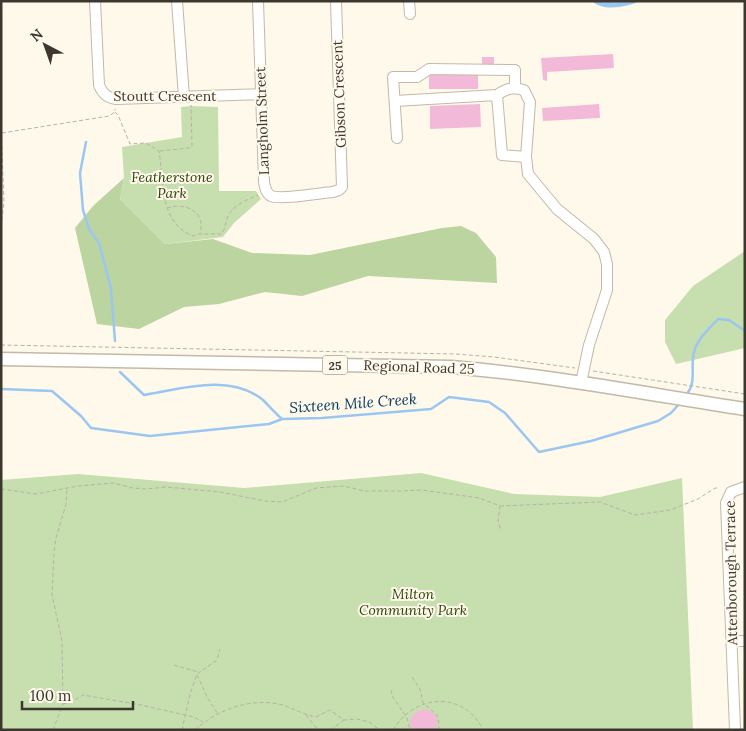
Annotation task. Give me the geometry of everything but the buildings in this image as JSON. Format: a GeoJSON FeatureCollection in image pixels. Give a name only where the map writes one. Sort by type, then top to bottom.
{"type":"FeatureCollection","features":[{"type":"Feature","properties":{"kind":"main road","name":"Regional Road 25"},"geometry":{"type":"LineString","coordinates":[[1,359],[451,367],[490,370],[745,409]]}},
{"type":"Feature","properties":{"kind":"street","name":"Stoutt Crescent"},"geometry":{"type":"LineString","coordinates":[[95,1],[98,85],[104,94],[116,99],[188,101],[262,94]]}},
{"type":"Feature","properties":{"kind":"street"},"geometry":{"type":"LineString","coordinates":[[177,1],[188,101]]}},
{"type":"Feature","properties":{"kind":"street","name":"Langholm Street"},"geometry":{"type":"LineString","coordinates":[[258,1],[264,182],[266,192],[274,197],[280,197],[333,192],[342,187]]}},
{"type":"Feature","properties":{"kind":"street","name":"Gibson Crescent"},"geometry":{"type":"LineString","coordinates":[[336,1],[342,187]]}},
{"type":"Feature","properties":{"kind":"street"},"geometry":{"type":"LineString","coordinates":[[409,1],[410,14]]}},
{"type":"Feature","properties":{"kind":"street"},"geometry":{"type":"LineString","coordinates":[[397,138],[393,77],[417,77],[429,69],[515,70],[515,87]]}},
{"type":"Feature","properties":{"kind":"street"},"geometry":{"type":"LineString","coordinates":[[395,101],[497,95],[505,89],[515,87],[524,90],[530,102],[526,157],[528,174],[557,209],[594,239],[604,252],[607,264],[607,290],[589,345],[581,383]]}},
{"type":"Feature","properties":{"kind":"street"},"geometry":{"type":"LineString","coordinates":[[497,95],[502,154],[526,157]]}},
{"type":"Feature","properties":{"kind":"street","name":"Attenborough Terrace"},"geometry":{"type":"LineString","coordinates":[[735,730],[740,714],[732,642],[726,503],[730,492],[745,487]]}},
{"type":"Feature","properties":{"kind":"street"},"geometry":{"type":"LineString","coordinates":[[732,642],[745,641]]}},
{"type":"Feature","properties":{"kind":"path"},"geometry":{"type":"LineString","coordinates":[[116,99],[115,112],[130,144],[146,142],[159,151],[189,148],[192,146],[188,101]]}},
{"type":"Feature","properties":{"kind":"path"},"geometry":{"type":"LineString","coordinates":[[2,133],[109,116],[115,112]]}},
{"type":"Feature","properties":{"kind":"path"},"geometry":{"type":"LineString","coordinates":[[1,126],[4,202],[1,227]]}},
{"type":"Feature","properties":{"kind":"path"},"geometry":{"type":"LineString","coordinates":[[159,151],[166,208],[170,217],[186,234],[193,236],[223,232],[228,216],[233,209],[258,195]]}},
{"type":"Feature","properties":{"kind":"path"},"geometry":{"type":"LineString","coordinates":[[166,208],[181,205],[189,207],[200,220],[199,234]]}},
{"type":"Feature","properties":{"kind":"path"},"geometry":{"type":"LineString","coordinates":[[664,381],[745,394]]}},
{"type":"Feature","properties":{"kind":"path"},"geometry":{"type":"LineString","coordinates":[[1,489],[36,494],[67,487],[113,483],[133,488],[166,487],[220,492],[265,501],[282,502],[316,488],[344,486],[364,491],[422,490],[479,498],[500,506],[600,502],[635,515],[670,510],[698,499],[714,488],[718,488]]}},
{"type":"Feature","properties":{"kind":"path"},"geometry":{"type":"LineString","coordinates":[[53,730],[63,704],[62,641],[52,595],[54,552],[66,504],[67,487]]}},
{"type":"Feature","properties":{"kind":"path"},"geometry":{"type":"LineString","coordinates":[[500,506],[498,520],[501,531]]}},
{"type":"Feature","properties":{"kind":"path"},"geometry":{"type":"LineString","coordinates":[[182,730],[184,715],[198,673],[216,660],[220,649]]}},
{"type":"Feature","properties":{"kind":"path"},"geometry":{"type":"LineString","coordinates":[[174,665],[198,673]]}},
{"type":"Feature","properties":{"kind":"path"},"geometry":{"type":"LineString","coordinates":[[198,673],[207,697],[218,714]]}},
{"type":"Feature","properties":{"kind":"path"},"geometry":{"type":"LineString","coordinates":[[412,677],[420,689],[423,703],[437,715],[440,724],[439,730]]}},
{"type":"Feature","properties":{"kind":"path"},"geometry":{"type":"LineString","coordinates":[[392,690],[391,694],[405,714],[410,730]]}},
{"type":"Feature","properties":{"kind":"path"},"geometry":{"type":"LineString","coordinates":[[63,704],[83,695],[184,715],[204,722]]}},
{"type":"Feature","properties":{"kind":"path"},"geometry":{"type":"LineString","coordinates":[[390,730],[394,729],[405,714],[423,703],[444,702],[463,707],[474,716],[484,730]]}},
{"type":"Feature","properties":{"kind":"path"},"geometry":{"type":"LineString","coordinates":[[195,730],[224,710],[241,705],[263,703],[282,705],[316,717],[330,710],[344,720]]}},
{"type":"Feature","properties":{"kind":"path"},"geometry":{"type":"LineString","coordinates":[[305,714],[318,730]]}},
{"type":"Feature","properties":{"kind":"path"},"geometry":{"type":"LineString","coordinates":[[331,730],[344,720],[357,719],[369,722],[380,730]]}},
{"type":"Feature","properties":{"kind":"path"},"geometry":{"type":"LineString","coordinates":[[479,730],[482,727]]}},
{"type":"Feature","properties":{"kind":"green space","name":"Featherstone Park"},"geometry":{"type":"Polygon","coordinates":[[[181,107],[218,107],[219,191],[256,191],[261,199],[234,223],[223,237],[165,244],[120,199],[124,178],[122,147],[182,137],[181,107]]]}},
{"type":"Feature","properties":{"kind":"green space"},"geometry":{"type":"Polygon","coordinates":[[[124,178],[120,199],[165,244],[213,239],[252,253],[310,255],[442,228],[461,226],[476,233],[496,257],[497,283],[368,276],[302,296],[265,292],[219,304],[184,307],[139,329],[97,324],[75,228],[93,206],[124,178]]]}},
{"type":"Feature","properties":{"kind":"green space"},"geometry":{"type":"Polygon","coordinates":[[[745,251],[745,348],[676,364],[665,342],[665,320],[693,286],[745,251]]]}},
{"type":"Feature","properties":{"kind":"green space","name":"Milton Community Park"},"geometry":{"type":"Polygon","coordinates":[[[421,473],[514,494],[600,497],[682,478],[693,730],[1,730],[1,480],[78,474],[244,488],[421,473]]]}},
{"type":"Feature","properties":{"kind":"water"},"geometry":{"type":"Polygon","coordinates":[[[592,1],[640,1],[622,7],[609,7],[592,1]]]}},
{"type":"Feature","properties":{"kind":"waterway"},"geometry":{"type":"LineString","coordinates":[[86,142],[80,173],[83,210],[89,229],[99,243],[111,289],[115,341]]}},
{"type":"Feature","properties":{"kind":"waterway","name":"Sixteen Mile Creek"},"geometry":{"type":"LineString","coordinates":[[687,394],[693,379],[694,352],[707,330],[718,319],[729,320],[745,331]]}},
{"type":"Feature","properties":{"kind":"waterway"},"geometry":{"type":"LineString","coordinates":[[120,372],[144,395],[205,385],[236,387],[250,392],[263,400],[282,419]]}},
{"type":"Feature","properties":{"kind":"waterway","name":"Sixteen Mile Creek"},"geometry":{"type":"LineString","coordinates":[[1,389],[52,391],[81,416],[91,428],[150,436],[269,424],[282,419],[322,418],[431,409],[449,397],[489,402],[505,413],[539,452],[591,441],[658,421],[671,413],[680,403]]}}]}
